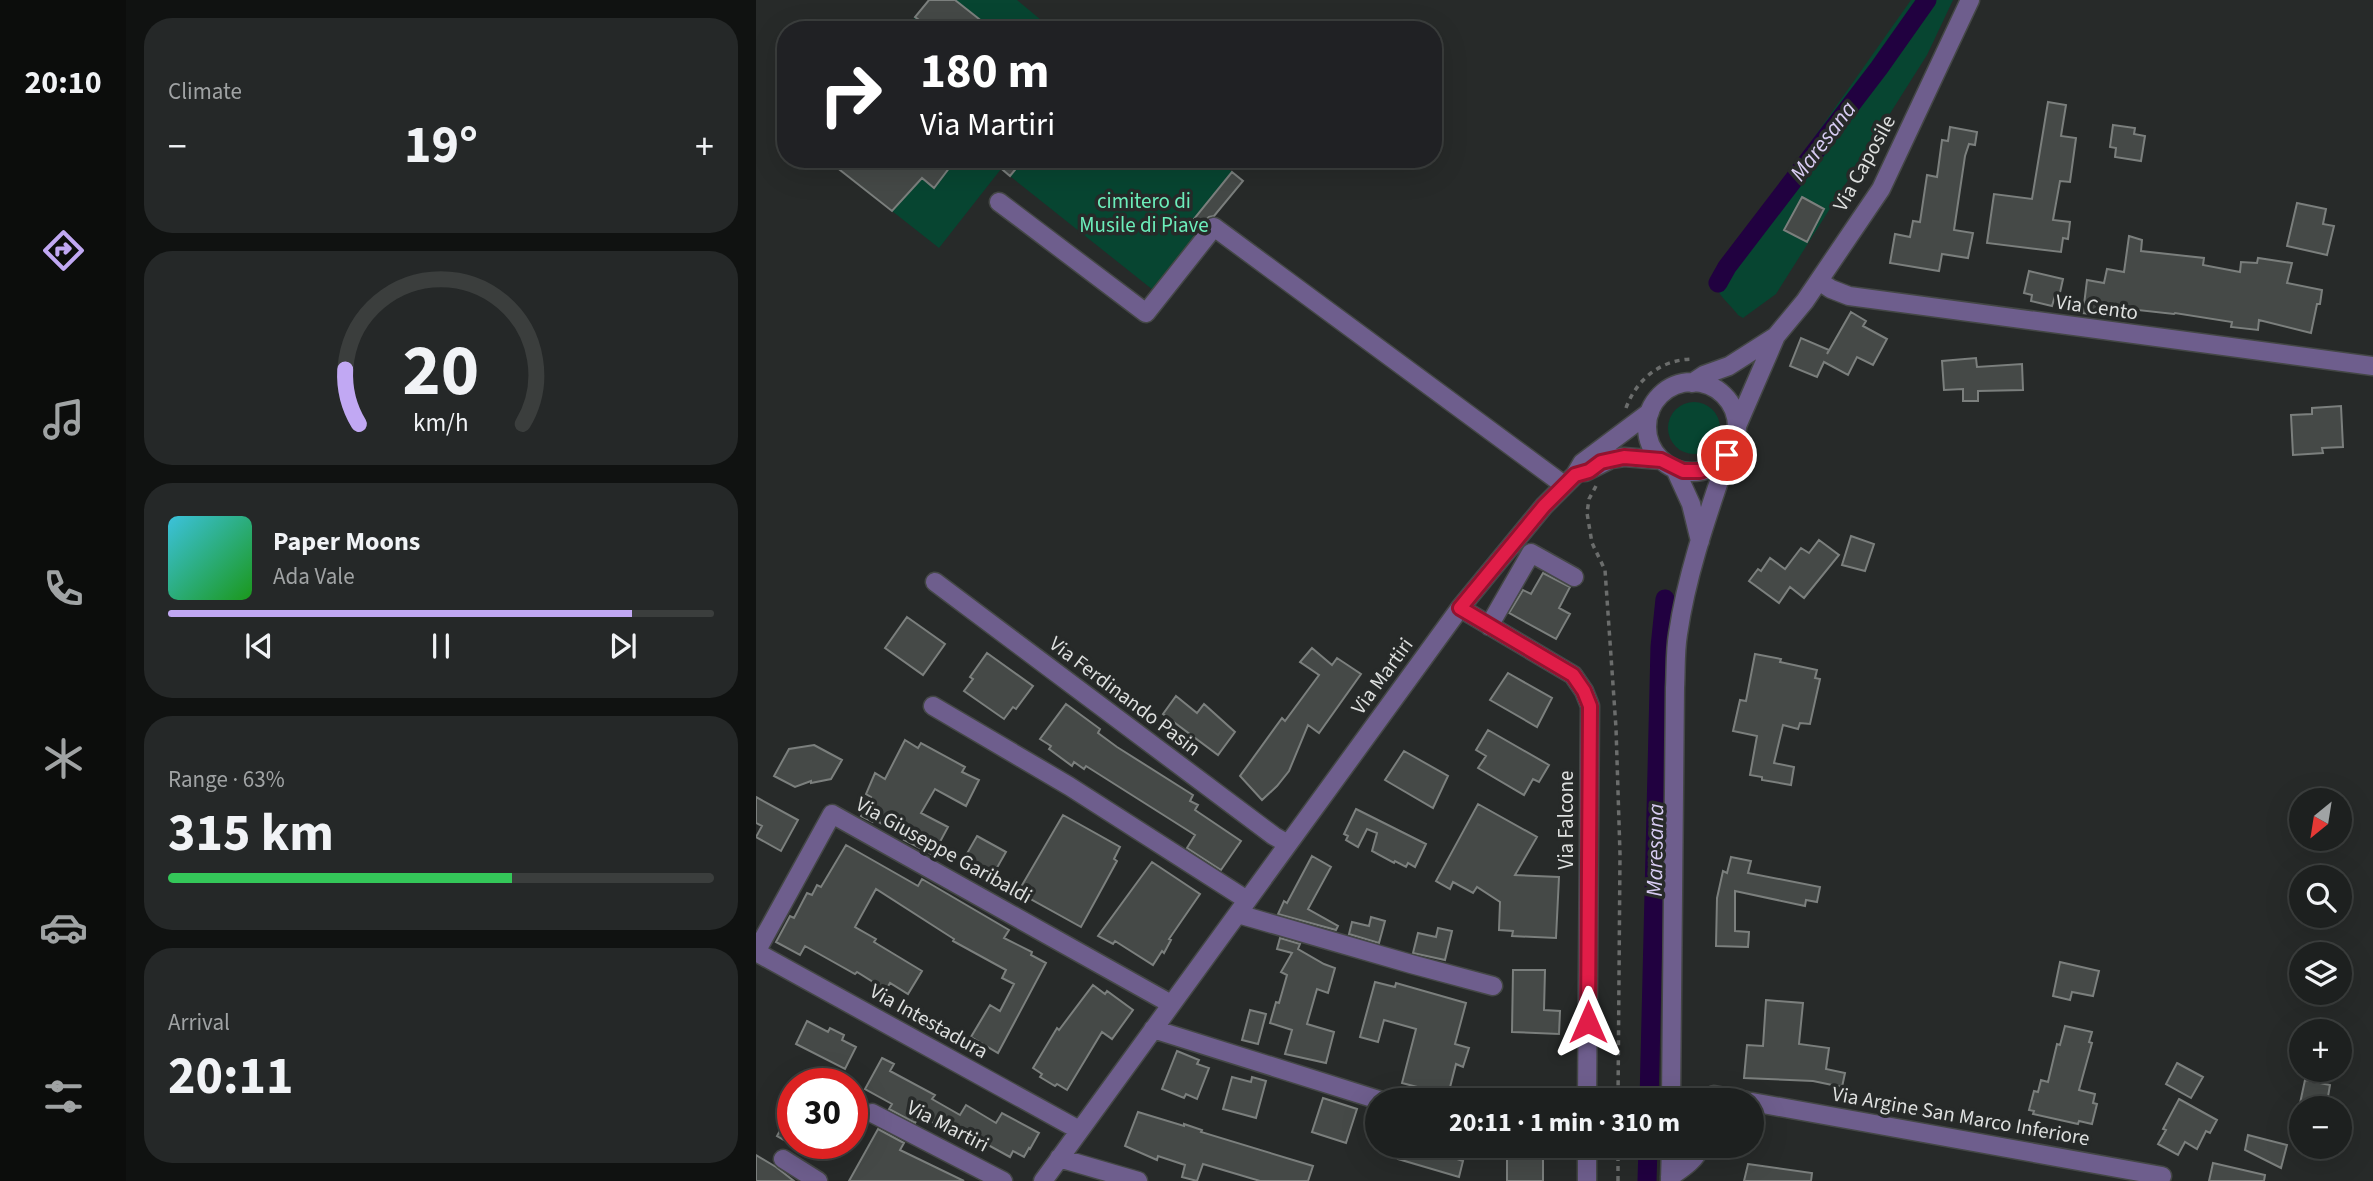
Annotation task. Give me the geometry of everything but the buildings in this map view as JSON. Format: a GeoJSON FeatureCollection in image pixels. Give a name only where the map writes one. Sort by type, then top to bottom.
{"type":"FeatureCollection","features":[{"type":"Feature","properties":{"kind":"street","name":"Via Caposile"},"geometry":{"type":"LineString","coordinates":[[1737,426],[1776,336],[1819,281],[1881,189],[1970,0]]}},
{"type":"Feature","properties":{"kind":"street"},"geometry":{"type":"LineString","coordinates":[[999,202],[1146,313],[1214,227],[1569,480]]}},
{"type":"Feature","properties":{"kind":"street","name":"Via Cento"},"geometry":{"type":"LineString","coordinates":[[1819,281],[1849,296],[2373,366]]}},
{"type":"Feature","properties":{"kind":"street","name":"Via Caposile"},"geometry":{"type":"LineString","coordinates":[[1692,383],[1704,375],[1729,366],[1776,336]]}},
{"type":"Feature","properties":{"kind":"street"},"geometry":{"type":"LineString","coordinates":[[1671,1088],[1677,637],[1700,543],[1737,426],[1735,414],[1724,396],[1711,387],[1692,383],[1678,385],[1664,392],[1654,404],[1650,412],[1648,437],[1653,450],[1668,464],[1691,504],[1700,543]]}},
{"type":"Feature","properties":{"kind":"street","name":"Via Martiri"},"geometry":{"type":"LineString","coordinates":[[1043,1181],[1460,608],[1582,463],[1650,412]]}},
{"type":"Feature","properties":{"kind":"street"},"geometry":{"type":"LineString","coordinates":[[1668,464],[1689,472],[1703,471],[1718,463],[1729,452]]}},
{"type":"Feature","properties":{"kind":"street","name":"Via Martiri"},"geometry":{"type":"LineString","coordinates":[[1569,480],[1601,462],[1624,457],[1668,464]]}},
{"type":"Feature","properties":{"kind":"street"},"geometry":{"type":"LineString","coordinates":[[1489,626],[1531,552],[1574,577]]}},
{"type":"Feature","properties":{"kind":"street","name":"Via Ferdinando Pasin"},"geometry":{"type":"LineString","coordinates":[[935,582],[1288,844]]}},
{"type":"Feature","properties":{"kind":"street","name":"Via Falcone"},"geometry":{"type":"LineString","coordinates":[[1460,608],[1573,675],[1590,706],[1587,1088]]}},
{"type":"Feature","properties":{"kind":"street"},"geometry":{"type":"LineString","coordinates":[[933,706],[1069,786],[1242,906],[1411,964],[1493,986]]}},
{"type":"Feature","properties":{"kind":"street","name":"Via Giuseppe Garibaldi"},"geometry":{"type":"LineString","coordinates":[[756,952],[832,814],[1171,1004]]}},
{"type":"Feature","properties":{"kind":"street","name":"Via Intestadura"},"geometry":{"type":"LineString","coordinates":[[756,952],[1079,1130]]}},
{"type":"Feature","properties":{"kind":"street"},"geometry":{"type":"LineString","coordinates":[[1153,1029],[1365,1096]]}},
{"type":"Feature","properties":{"kind":"street","name":"Via Argine San Marco Inferiore"},"geometry":{"type":"LineString","coordinates":[[1764,1104],[2162,1176]]}},
{"type":"Feature","properties":{"kind":"street","name":"Via Martiri"},"geometry":{"type":"LineString","coordinates":[[872,1113],[1003,1181]]}},
{"type":"Feature","properties":{"kind":"street"},"geometry":{"type":"LineString","coordinates":[[1059,1158],[1138,1181]]}},
{"type":"Feature","properties":{"kind":"street"},"geometry":{"type":"LineString","coordinates":[[1587,1158],[1587,1181]]}},
{"type":"Feature","properties":{"kind":"street"},"geometry":{"type":"LineString","coordinates":[[1670,1179],[1671,1158]]}},
{"type":"Feature","properties":{"kind":"street"},"geometry":{"type":"LineString","coordinates":[[1670,1179],[1694,1158]]}},
{"type":"Feature","properties":{"kind":"street"},"geometry":{"type":"LineString","coordinates":[[783,1159],[818,1181]]}},
{"type":"Feature","properties":{"kind":"path"},"geometry":{"type":"LineString","coordinates":[[1594,468],[1600,477],[1589,499],[1587,513],[1592,542],[1605,570],[1616,727],[1620,854],[1618,1088]]}},
{"type":"Feature","properties":{"kind":"path"},"geometry":{"type":"LineString","coordinates":[[1618,1158],[1618,1181]]}},
{"type":"Feature","properties":{"kind":"green space"},"geometry":{"type":"Polygon","coordinates":[[[929,0],[1017,0],[1042,21],[912,21],[929,0]]]}},
{"type":"Feature","properties":{"kind":"green space"},"geometry":{"type":"Polygon","coordinates":[[[1911,0],[1953,0],[1927,55],[1776,294],[1743,318],[1718,292],[1717,275],[1911,0]]]}},
{"type":"Feature","properties":{"kind":"green space","name":"cimitero di Musile di Piave"},"geometry":{"type":"Polygon","coordinates":[[[837,168],[1227,168],[1243,181],[1153,290],[1001,169],[939,248],[837,168]]]}},
{"type":"Feature","properties":{"kind":"green space"},"geometry":{"type":"Polygon","coordinates":[[[1694,402],[1713,409],[1720,428],[1713,447],[1694,454],[1675,447],[1668,428],[1675,409],[1694,402]]]}},
{"type":"Feature","properties":{"kind":"waterway","name":"Maresana"},"geometry":{"type":"LineString","coordinates":[[1718,283],[1727,267],[1879,68],[1927,0]]}},
{"type":"Feature","properties":{"kind":"waterway","name":"Maresana"},"geometry":{"type":"LineString","coordinates":[[1649,1088],[1660,647],[1665,599]]}},
{"type":"Feature","properties":{"kind":"waterway","name":"Maresana"},"geometry":{"type":"LineString","coordinates":[[1647,1181],[1648,1158]]}},
{"type":"Feature","properties":{"kind":"route"},"geometry":{"type":"LineString","coordinates":[[1588,1022],[1590,706],[1573,675],[1460,608],[1544,506],[1575,475],[1589,471],[1601,462],[1624,457],[1661,460],[1675,469],[1700,471],[1715,466],[1727,455]]}}]}
